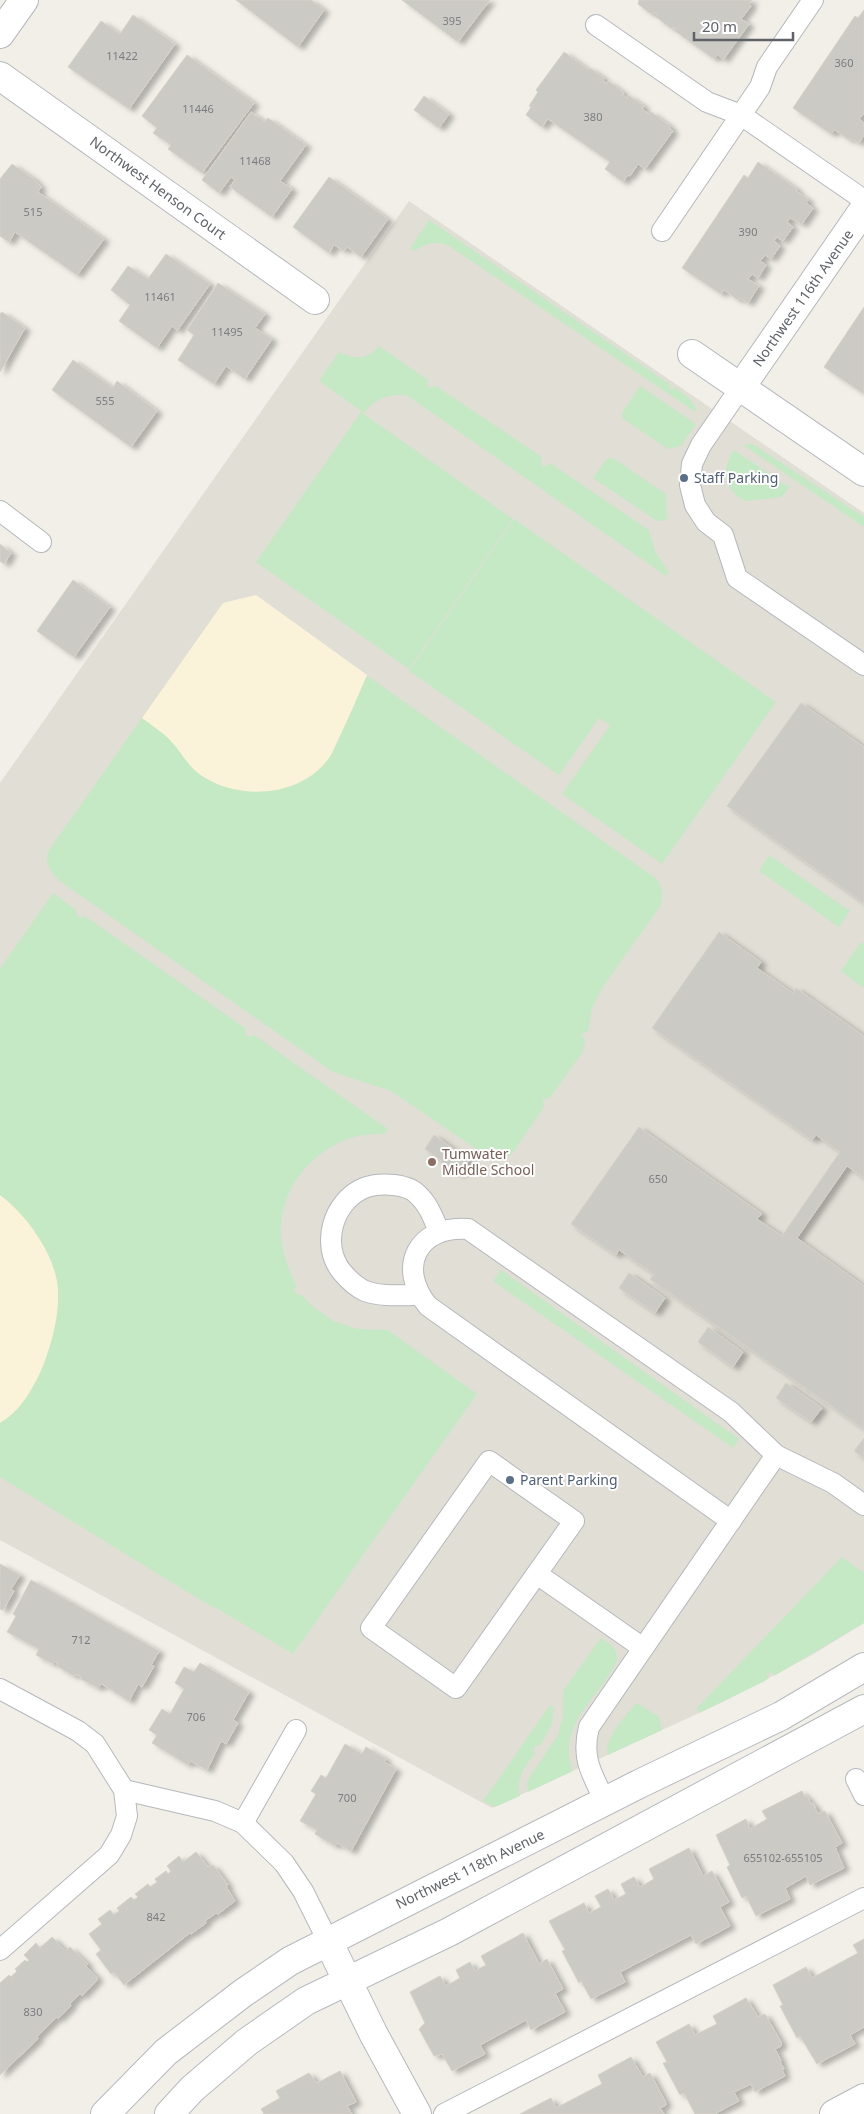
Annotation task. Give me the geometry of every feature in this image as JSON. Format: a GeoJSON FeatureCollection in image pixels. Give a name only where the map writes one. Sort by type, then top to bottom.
{"type":"FeatureCollection","features":[{"type":"Feature","properties":{"kind":"street"},"geometry":{"type":"LineString","coordinates":[[0,34],[24,0]]}},
{"type":"Feature","properties":{"kind":"street","name":"Northwest Henson Court"},"geometry":{"type":"LineString","coordinates":[[0,76],[315,300]]}},
{"type":"Feature","properties":{"kind":"street","name":"Northwest 116th Avenue"},"geometry":{"type":"LineString","coordinates":[[741,387],[864,209]]}},
{"type":"Feature","properties":{"kind":"street"},"geometry":{"type":"LineString","coordinates":[[692,354],[864,472]]}},
{"type":"Feature","properties":{"kind":"street","name":"Northwest 118th Avenue"},"geometry":{"type":"LineString","coordinates":[[105,2114],[166,2052],[243,1993],[290,1961],[605,1801],[780,1716],[864,1667]]}},
{"type":"Feature","properties":{"kind":"street"},"geometry":{"type":"LineString","coordinates":[[169,2114],[192,2089],[247,2042],[306,2001],[449,1932],[864,1709]]}},
{"type":"Feature","properties":{"kind":"street"},"geometry":{"type":"LineString","coordinates":[[328,1941],[417,2114]]}},
{"type":"Feature","properties":{"kind":"street"},"geometry":{"type":"LineString","coordinates":[[834,2114],[864,2098]]}},
{"type":"Feature","properties":{"kind":"lane"},"geometry":{"type":"LineString","coordinates":[[662,231],[760,87],[767,67],[813,0]]}},
{"type":"Feature","properties":{"kind":"lane"},"geometry":{"type":"LineString","coordinates":[[596,25],[707,102],[741,115],[864,200]]}},
{"type":"Feature","properties":{"kind":"lane"},"geometry":{"type":"LineString","coordinates":[[741,387],[700,445],[692,464],[690,485],[695,505],[706,522],[722,535],[737,578],[864,665]]}},
{"type":"Feature","properties":{"kind":"lane"},"geometry":{"type":"LineString","coordinates":[[0,511],[41,542]]}},
{"type":"Feature","properties":{"kind":"lane"},"geometry":{"type":"LineString","coordinates":[[418,1294],[384,1295],[364,1290],[349,1280],[337,1266],[331,1248],[331,1230],[337,1213],[348,1198],[364,1188],[382,1184],[400,1186],[417,1193],[430,1210],[439,1231]]}},
{"type":"Feature","properties":{"kind":"lane"},"geometry":{"type":"LineString","coordinates":[[731,1521],[428,1306],[418,1294],[413,1281],[413,1266],[417,1251],[426,1239],[439,1231],[453,1228],[468,1229],[730,1412],[776,1455],[833,1483],[864,1505]]}},
{"type":"Feature","properties":{"kind":"lane"},"geometry":{"type":"LineString","coordinates":[[605,1801],[587,1763],[585,1744],[589,1727],[776,1455]]}},
{"type":"Feature","properties":{"kind":"lane"},"geometry":{"type":"LineString","coordinates":[[489,1461],[574,1521],[537,1574],[456,1688],[371,1628],[489,1461]]}},
{"type":"Feature","properties":{"kind":"lane"},"geometry":{"type":"LineString","coordinates":[[537,1574],[643,1648]]}},
{"type":"Feature","properties":{"kind":"lane"},"geometry":{"type":"LineString","coordinates":[[0,1689],[78,1731],[95,1744],[124,1790],[126,1816],[121,1835],[108,1855],[0,1950]]}},
{"type":"Feature","properties":{"kind":"lane"},"geometry":{"type":"LineString","coordinates":[[243,1823],[296,1730]]}},
{"type":"Feature","properties":{"kind":"lane"},"geometry":{"type":"LineString","coordinates":[[124,1790],[215,1811],[243,1823],[284,1863],[303,1891],[328,1941]]}},
{"type":"Feature","properties":{"kind":"lane"},"geometry":{"type":"LineString","coordinates":[[444,2114],[864,1898]]}},
{"type":"Feature","properties":{"kind":"shaded area","name":"Tumwater Middle School"},"geometry":{"type":"Polygon","coordinates":[[[409,201],[864,513],[864,1623],[812,1655],[723,1702],[492,1808],[0,1540],[0,783],[409,201]]]}},
{"type":"Feature","properties":{"kind":"green space"},"geometry":{"type":"Polygon","coordinates":[[[429,220],[671,385],[669,388],[672,390],[674,387],[682,392],[694,404],[697,413],[449,246],[440,243],[431,244],[414,251],[410,248],[429,220]]]}},
{"type":"Feature","properties":{"kind":"green space"},"geometry":{"type":"Polygon","coordinates":[[[379,346],[428,380],[427,386],[430,388],[436,386],[542,457],[541,464],[544,467],[550,463],[649,530],[655,551],[669,573],[666,576],[408,396],[396,395],[383,398],[372,404],[364,413],[319,381],[339,352],[360,357],[370,354],[379,346]]]}},
{"type":"Feature","properties":{"kind":"green space"},"geometry":{"type":"Polygon","coordinates":[[[640,386],[696,424],[681,446],[668,449],[622,418],[622,413],[640,386]]]}},
{"type":"Feature","properties":{"kind":"green space"},"geometry":{"type":"Polygon","coordinates":[[[361,412],[513,519],[409,669],[256,562],[361,412]]]}},
{"type":"Feature","properties":{"kind":"green space"},"geometry":{"type":"Polygon","coordinates":[[[753,444],[864,517],[864,527],[743,445],[753,444]]]}},
{"type":"Feature","properties":{"kind":"green space"},"geometry":{"type":"Polygon","coordinates":[[[734,450],[789,487],[782,497],[745,501],[732,491],[728,485],[726,471],[727,464],[734,450]]]}},
{"type":"Feature","properties":{"kind":"green space"},"geometry":{"type":"Polygon","coordinates":[[[609,458],[613,458],[666,494],[667,520],[657,521],[593,478],[609,458]]]}},
{"type":"Feature","properties":{"kind":"green space"},"geometry":{"type":"Polygon","coordinates":[[[514,519],[776,702],[662,864],[562,794],[610,725],[599,718],[559,775],[409,671],[514,519]]]}},
{"type":"Feature","properties":{"kind":"green space"},"geometry":{"type":"Polygon","coordinates":[[[255,597],[657,879],[660,885],[662,894],[661,905],[602,988],[592,1008],[588,1031],[581,1034],[585,1041],[582,1053],[550,1098],[543,1099],[544,1107],[512,1154],[504,1159],[491,1159],[391,1091],[333,1072],[61,882],[49,868],[47,855],[49,850],[223,603],[255,597]]]}},
{"type":"Feature","properties":{"kind":"green space"},"geometry":{"type":"Polygon","coordinates":[[[769,855],[850,911],[839,927],[759,871],[769,855]]]}},
{"type":"Feature","properties":{"kind":"green space"},"geometry":{"type":"Polygon","coordinates":[[[53,893],[76,910],[77,916],[80,918],[85,916],[245,1028],[248,1037],[254,1035],[388,1129],[384,1134],[364,1135],[344,1141],[327,1150],[311,1162],[298,1177],[289,1195],[283,1214],[281,1234],[286,1260],[296,1285],[294,1291],[302,1295],[310,1304],[333,1321],[358,1329],[388,1330],[477,1394],[293,1654],[212,1607],[0,1477],[0,969],[53,893]]]}},
{"type":"Feature","properties":{"kind":"green space"},"geometry":{"type":"Polygon","coordinates":[[[861,942],[864,944],[864,988],[841,971],[861,942]]]}},
{"type":"Feature","properties":{"kind":"green space"},"geometry":{"type":"Polygon","coordinates":[[[501,1270],[739,1439],[733,1448],[493,1281],[501,1270]]]}},
{"type":"Feature","properties":{"kind":"green space"},"geometry":{"type":"Polygon","coordinates":[[[842,1557],[864,1573],[864,1623],[774,1676],[772,1672],[767,1674],[769,1678],[765,1681],[699,1713],[697,1708],[842,1557]]]}},
{"type":"Feature","properties":{"kind":"green space"},"geometry":{"type":"Polygon","coordinates":[[[601,1638],[615,1649],[617,1660],[610,1674],[582,1712],[575,1725],[570,1739],[569,1755],[573,1771],[528,1792],[527,1783],[529,1778],[558,1735],[563,1716],[563,1691],[601,1638]]]}},
{"type":"Feature","properties":{"kind":"green space"},"geometry":{"type":"Polygon","coordinates":[[[637,1703],[659,1717],[662,1730],[608,1755],[609,1742],[612,1735],[620,1722],[637,1703]]]}},
{"type":"Feature","properties":{"kind":"green space"},"geometry":{"type":"Polygon","coordinates":[[[550,1705],[554,1707],[552,1724],[540,1746],[536,1745],[533,1749],[535,1753],[522,1773],[519,1784],[520,1796],[495,1807],[483,1801],[550,1705]]]}},
{"type":"Feature","properties":{"kind":"sand"},"geometry":{"type":"Polygon","coordinates":[[[256,595],[367,675],[332,753],[317,771],[303,781],[287,787],[252,792],[217,784],[202,776],[192,768],[169,739],[142,718],[223,603],[256,595]]]}},
{"type":"Feature","properties":{"kind":"sand"},"geometry":{"type":"Polygon","coordinates":[[[0,1195],[30,1225],[39,1238],[52,1264],[56,1278],[58,1301],[52,1339],[39,1374],[31,1390],[20,1405],[8,1418],[0,1423],[0,1195]]]}},
{"type":"Feature","properties":{"kind":"building"},"geometry":{"type":"Polygon","coordinates":[[[236,0],[311,0],[324,10],[298,47],[236,0]]]}},
{"type":"Feature","properties":{"kind":"building"},"geometry":{"type":"Polygon","coordinates":[[[402,0],[490,0],[458,42],[402,0]]]}},
{"type":"Feature","properties":{"kind":"building"},"geometry":{"type":"Polygon","coordinates":[[[639,0],[752,0],[749,4],[751,6],[741,19],[749,24],[723,60],[718,55],[714,59],[675,31],[677,29],[673,27],[672,29],[656,17],[658,15],[653,12],[651,14],[638,4],[639,0]]]}},
{"type":"Feature","properties":{"kind":"building"},"geometry":{"type":"Polygon","coordinates":[[[864,10],[864,114],[859,119],[864,123],[864,135],[859,143],[850,138],[849,140],[835,130],[831,134],[793,108],[855,16],[858,18],[864,10]]]}},
{"type":"Feature","properties":{"kind":"building"},"geometry":{"type":"Polygon","coordinates":[[[133,15],[175,44],[129,109],[68,67],[101,21],[120,34],[133,15]]]}},
{"type":"Feature","properties":{"kind":"building"},"geometry":{"type":"Polygon","coordinates":[[[564,52],[604,78],[603,81],[606,83],[608,81],[624,93],[622,94],[627,98],[628,95],[644,106],[642,109],[649,114],[651,112],[670,126],[669,128],[673,131],[645,169],[638,164],[630,176],[628,175],[623,182],[605,169],[610,162],[548,119],[542,127],[526,115],[531,107],[529,106],[538,92],[536,90],[564,52]]]}},
{"type":"Feature","properties":{"kind":"building"},"geometry":{"type":"Polygon","coordinates":[[[187,55],[254,103],[202,173],[168,149],[171,145],[153,133],[157,128],[142,116],[187,55]]]}},
{"type":"Feature","properties":{"kind":"building"},"geometry":{"type":"Polygon","coordinates":[[[424,96],[449,114],[439,128],[414,110],[424,96]]]}},
{"type":"Feature","properties":{"kind":"building"},"geometry":{"type":"Polygon","coordinates":[[[251,112],[265,122],[268,118],[306,145],[280,181],[292,189],[272,217],[230,187],[235,180],[231,177],[219,193],[202,180],[251,112]]]}},
{"type":"Feature","properties":{"kind":"building"},"geometry":{"type":"Polygon","coordinates":[[[758,162],[797,189],[796,191],[809,200],[806,203],[813,208],[802,224],[790,218],[787,222],[793,227],[783,241],[777,237],[774,241],[780,246],[771,259],[765,255],[760,261],[766,265],[758,278],[752,274],[748,279],[759,286],[748,303],[740,298],[738,300],[724,290],[721,294],[682,268],[744,175],[748,178],[758,162]]]}},
{"type":"Feature","properties":{"kind":"building"},"geometry":{"type":"Polygon","coordinates":[[[12,164],[34,179],[41,187],[38,192],[104,239],[77,275],[15,232],[9,242],[0,236],[0,179],[12,164]]]}},
{"type":"Feature","properties":{"kind":"building"},"geometry":{"type":"Polygon","coordinates":[[[329,177],[388,219],[361,257],[347,247],[344,251],[334,245],[329,253],[293,227],[329,177]]]}},
{"type":"Feature","properties":{"kind":"building"},"geometry":{"type":"Polygon","coordinates":[[[166,254],[210,284],[177,331],[172,326],[157,348],[119,321],[130,305],[111,290],[128,266],[148,279],[166,254]]]}},
{"type":"Feature","properties":{"kind":"building"},"geometry":{"type":"Polygon","coordinates":[[[218,283],[265,314],[255,328],[272,339],[245,379],[226,366],[214,384],[178,360],[194,335],[187,330],[218,283]]]}},
{"type":"Feature","properties":{"kind":"building"},"geometry":{"type":"Polygon","coordinates":[[[864,307],[864,394],[824,367],[864,307]]]}},
{"type":"Feature","properties":{"kind":"building"},"geometry":{"type":"Polygon","coordinates":[[[2,312],[25,328],[0,372],[0,314],[2,312]]]}},
{"type":"Feature","properties":{"kind":"building"},"geometry":{"type":"Polygon","coordinates":[[[73,360],[113,388],[117,381],[157,411],[131,447],[52,390],[73,360]]]}},
{"type":"Feature","properties":{"kind":"building"},"geometry":{"type":"Polygon","coordinates":[[[0,544],[11,553],[4,564],[0,561],[0,544]]]}},
{"type":"Feature","properties":{"kind":"building"},"geometry":{"type":"Polygon","coordinates":[[[73,580],[110,607],[74,657],[37,631],[73,580]]]}},
{"type":"Feature","properties":{"kind":"building"},"geometry":{"type":"Polygon","coordinates":[[[801,703],[864,747],[864,903],[727,806],[801,703]]]}},
{"type":"Feature","properties":{"kind":"building"},"geometry":{"type":"Polygon","coordinates":[[[719,932],[761,962],[757,968],[793,993],[796,988],[864,1036],[864,1178],[847,1166],[797,1238],[864,1286],[864,1429],[650,1279],[654,1274],[619,1250],[616,1255],[571,1224],[639,1127],[762,1214],[757,1219],[782,1236],[840,1152],[816,1135],[812,1140],[652,1028],[719,932]]]}},
{"type":"Feature","properties":{"kind":"building"},"geometry":{"type":"Polygon","coordinates":[[[434,1135],[469,1160],[460,1174],[425,1149],[434,1135]]]}},
{"type":"Feature","properties":{"kind":"building"},"geometry":{"type":"Polygon","coordinates":[[[629,1273],[665,1298],[655,1313],[619,1288],[629,1273]]]}},
{"type":"Feature","properties":{"kind":"building"},"geometry":{"type":"Polygon","coordinates":[[[708,1327],[743,1352],[733,1367],[698,1342],[708,1327]]]}},
{"type":"Feature","properties":{"kind":"building"},"geometry":{"type":"Polygon","coordinates":[[[786,1383],[822,1408],[811,1422],[776,1398],[786,1383]]]}},
{"type":"Feature","properties":{"kind":"building"},"geometry":{"type":"Polygon","coordinates":[[[864,1438],[864,1458],[854,1451],[864,1438]]]}},
{"type":"Feature","properties":{"kind":"building"},"geometry":{"type":"Polygon","coordinates":[[[0,1564],[20,1575],[11,1589],[14,1591],[3,1610],[0,1609],[0,1564]]]}},
{"type":"Feature","properties":{"kind":"building"},"geometry":{"type":"Polygon","coordinates":[[[31,1580],[159,1651],[151,1665],[154,1666],[142,1687],[138,1684],[129,1701],[102,1684],[98,1688],[81,1679],[82,1677],[75,1674],[74,1676],[57,1666],[58,1664],[55,1662],[53,1664],[36,1655],[39,1649],[7,1632],[16,1616],[13,1614],[31,1580]]]}},
{"type":"Feature","properties":{"kind":"building"},"geometry":{"type":"Polygon","coordinates":[[[200,1663],[249,1692],[233,1720],[238,1723],[226,1744],[221,1741],[207,1770],[190,1761],[188,1765],[152,1743],[157,1735],[149,1730],[162,1709],[170,1714],[184,1689],[175,1683],[184,1667],[194,1672],[200,1663]]]}},
{"type":"Feature","properties":{"kind":"building"},"geometry":{"type":"Polygon","coordinates":[[[345,1744],[362,1754],[366,1747],[386,1759],[384,1762],[396,1769],[351,1851],[337,1843],[335,1846],[315,1834],[317,1830],[300,1821],[316,1794],[311,1791],[321,1775],[326,1778],[345,1744]]]}},
{"type":"Feature","properties":{"kind":"building"},"geometry":{"type":"Polygon","coordinates":[[[802,1791],[811,1804],[813,1803],[818,1814],[825,1811],[842,1843],[835,1847],[844,1868],[810,1885],[806,1876],[785,1888],[790,1899],[756,1916],[746,1896],[742,1898],[727,1867],[730,1865],[716,1835],[746,1819],[750,1829],[767,1819],[762,1811],[802,1791]]]}},
{"type":"Feature","properties":{"kind":"building"},"geometry":{"type":"Polygon","coordinates":[[[689,1848],[703,1876],[712,1871],[729,1902],[720,1907],[730,1926],[696,1944],[691,1935],[620,1972],[625,1982],[591,1999],[581,1981],[579,1983],[562,1951],[565,1950],[549,1921],[584,1903],[589,1913],[601,1907],[595,1896],[608,1889],[614,1900],[626,1894],[621,1884],[634,1877],[640,1887],[654,1879],[649,1869],[689,1848]]]}},
{"type":"Feature","properties":{"kind":"building"},"geometry":{"type":"Polygon","coordinates":[[[196,1852],[208,1867],[213,1865],[228,1885],[226,1886],[235,1901],[205,1921],[206,1923],[186,1936],[124,1985],[114,1972],[111,1974],[96,1954],[101,1950],[89,1934],[102,1924],[98,1919],[110,1910],[114,1915],[119,1911],[117,1908],[131,1897],[134,1900],[138,1897],[135,1894],[148,1884],[150,1887],[157,1882],[155,1879],[166,1871],[168,1874],[171,1871],[167,1866],[179,1856],[183,1862],[196,1852]]]}},
{"type":"Feature","properties":{"kind":"building"},"geometry":{"type":"Polygon","coordinates":[[[523,1933],[539,1964],[547,1959],[563,1989],[555,1993],[565,2012],[531,2030],[526,2020],[480,2045],[485,2054],[452,2071],[442,2054],[434,2056],[419,2029],[425,2023],[410,1992],[440,1976],[446,1986],[460,1978],[456,1970],[470,1962],[475,1971],[486,1965],[481,1956],[523,1933]]]}},
{"type":"Feature","properties":{"kind":"building"},"geometry":{"type":"Polygon","coordinates":[[[52,1937],[66,1951],[70,1947],[88,1964],[86,1966],[97,1977],[97,1980],[82,1996],[80,1994],[70,2004],[71,2006],[58,2019],[57,2017],[37,2037],[38,2039],[0,2075],[0,1983],[9,1975],[11,1977],[17,1971],[15,1969],[25,1960],[27,1962],[29,1960],[24,1955],[36,1943],[40,1948],[52,1937]]]}},
{"type":"Feature","properties":{"kind":"building"},"geometry":{"type":"Polygon","coordinates":[[[864,1939],[864,2027],[850,2035],[855,2044],[817,2064],[800,2036],[797,2038],[780,2006],[783,2005],[773,1985],[806,1967],[812,1978],[858,1953],[853,1945],[864,1939]]]}},
{"type":"Feature","properties":{"kind":"building"},"geometry":{"type":"Polygon","coordinates":[[[746,1998],[758,2017],[765,2014],[781,2042],[781,2046],[775,2049],[785,2076],[755,2092],[751,2084],[734,2092],[739,2101],[714,2114],[695,2114],[684,2093],[680,2095],[663,2063],[667,2062],[656,2042],[689,2024],[695,2035],[717,2024],[713,2016],[746,1998]]]}},
{"type":"Feature","properties":{"kind":"building"},"geometry":{"type":"Polygon","coordinates":[[[631,2057],[643,2077],[650,2073],[665,2101],[666,2105],[660,2108],[664,2114],[520,2114],[551,2098],[556,2108],[602,2084],[598,2075],[631,2057]]]}},
{"type":"Feature","properties":{"kind":"building"},"geometry":{"type":"Polygon","coordinates":[[[340,2071],[356,2102],[347,2106],[352,2114],[264,2114],[261,2109],[280,2098],[276,2091],[309,2073],[317,2083],[340,2071]]]}},
{"type":"Feature","properties":{"kind":"place","name":"Staff Parking"},"geometry":{"type":"Point","coordinates":[684,478]}},
{"type":"Feature","properties":{"kind":"place","name":"Tumwater Middle School"},"geometry":{"type":"Point","coordinates":[432,1162]}},
{"type":"Feature","properties":{"kind":"place","name":"Parent Parking"},"geometry":{"type":"Point","coordinates":[510,1480]}}]}
